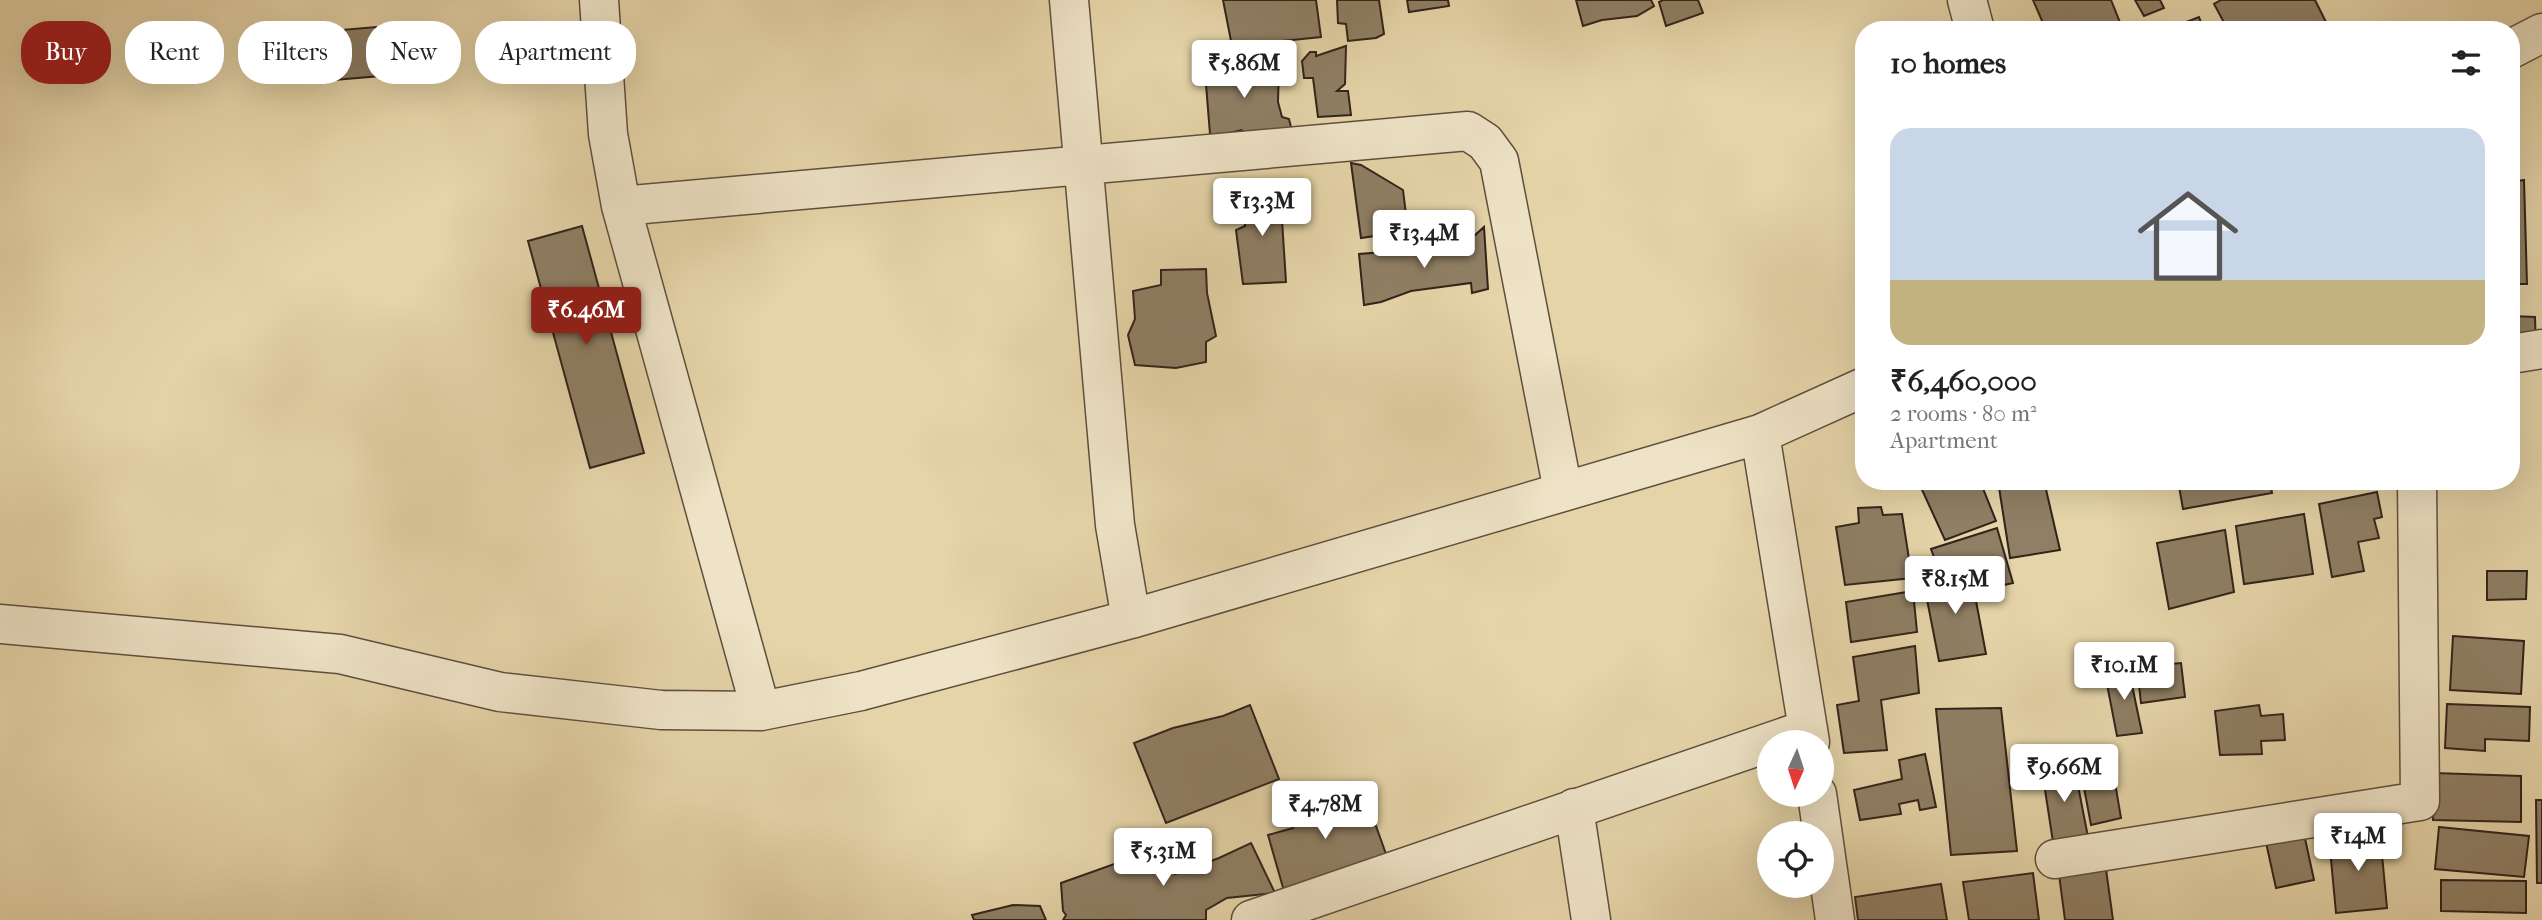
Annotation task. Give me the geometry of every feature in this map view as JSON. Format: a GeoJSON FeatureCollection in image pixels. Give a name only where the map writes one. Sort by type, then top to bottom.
{"type":"FeatureCollection","features":[{"type":"Feature","properties":{"kind":"street"},"geometry":{"type":"LineString","coordinates":[[599,0],[608,134],[621,206],[761,711]]}},
{"type":"Feature","properties":{"kind":"street"},"geometry":{"type":"LineString","coordinates":[[1069,0],[1115,525],[1131,619]]}},
{"type":"Feature","properties":{"kind":"street"},"geometry":{"type":"LineString","coordinates":[[1967,0],[1973,21]]}},
{"type":"Feature","properties":{"kind":"street"},"geometry":{"type":"LineString","coordinates":[[2520,44],[2542,33]]}},
{"type":"Feature","properties":{"kind":"street"},"geometry":{"type":"LineString","coordinates":[[621,206],[1468,131],[1485,142],[1499,160],[1563,491]]}},
{"type":"Feature","properties":{"kind":"street"},"geometry":{"type":"LineString","coordinates":[[2520,353],[2542,349]]}},
{"type":"Feature","properties":{"kind":"street"},"geometry":{"type":"LineString","coordinates":[[0,624],[341,654],[500,692],[661,710],[761,711],[862,691],[1131,619],[1760,434],[1855,391]]}},
{"type":"Feature","properties":{"kind":"street"},"geometry":{"type":"LineString","coordinates":[[1760,434],[1808,730]]}},
{"type":"Feature","properties":{"kind":"street"},"geometry":{"type":"LineString","coordinates":[[2055,859],[2420,802],[2417,490]]}},
{"type":"Feature","properties":{"kind":"street"},"geometry":{"type":"LineString","coordinates":[[1251,920],[1574,808],[1757,751]]}},
{"type":"Feature","properties":{"kind":"street"},"geometry":{"type":"LineString","coordinates":[[1819,807],[1835,920]]}},
{"type":"Feature","properties":{"kind":"street"},"geometry":{"type":"LineString","coordinates":[[1574,808],[1591,920]]}},
{"type":"Feature","properties":{"kind":"building"},"geometry":{"type":"Polygon","coordinates":[[[1223,0],[1316,0],[1321,37],[1232,46],[1223,0]]]}},
{"type":"Feature","properties":{"kind":"building"},"geometry":{"type":"Polygon","coordinates":[[[1337,0],[1379,0],[1384,34],[1376,38],[1348,41],[1346,24],[1338,23],[1337,0]]]}},
{"type":"Feature","properties":{"kind":"building"},"geometry":{"type":"Polygon","coordinates":[[[1407,0],[1448,0],[1449,6],[1409,12],[1407,0]]]}},
{"type":"Feature","properties":{"kind":"building"},"geometry":{"type":"Polygon","coordinates":[[[1576,0],[1651,0],[1654,6],[1637,16],[1602,20],[1583,26],[1576,0]]]}},
{"type":"Feature","properties":{"kind":"building"},"geometry":{"type":"Polygon","coordinates":[[[1698,0],[1703,13],[1666,26],[1659,2],[1698,0]]]}},
{"type":"Feature","properties":{"kind":"building"},"geometry":{"type":"Polygon","coordinates":[[[2033,0],[2111,0],[2119,21],[2042,21],[2033,0]]]}},
{"type":"Feature","properties":{"kind":"building"},"geometry":{"type":"Polygon","coordinates":[[[2135,0],[2160,0],[2164,8],[2144,16],[2135,0]]]}},
{"type":"Feature","properties":{"kind":"building"},"geometry":{"type":"Polygon","coordinates":[[[2221,0],[2315,0],[2326,21],[2223,21],[2214,4],[2221,0]]]}},
{"type":"Feature","properties":{"kind":"building"},"geometry":{"type":"Polygon","coordinates":[[[366,28],[366,77],[352,78],[352,29],[366,28]]]}},
{"type":"Feature","properties":{"kind":"building"},"geometry":{"type":"Polygon","coordinates":[[[1346,46],[1345,84],[1337,91],[1348,91],[1351,115],[1318,117],[1313,78],[1304,78],[1302,61],[1310,52],[1316,52],[1316,56],[1346,46]]]}},
{"type":"Feature","properties":{"kind":"building"},"geometry":{"type":"Polygon","coordinates":[[[1214,59],[1243,62],[1242,70],[1279,67],[1278,102],[1282,117],[1289,119],[1292,131],[1250,135],[1241,130],[1223,135],[1210,134],[1205,72],[1214,59]]]}},
{"type":"Feature","properties":{"kind":"building"},"geometry":{"type":"Polygon","coordinates":[[[1351,163],[1361,165],[1403,190],[1408,231],[1361,238],[1351,163]]]}},
{"type":"Feature","properties":{"kind":"building"},"geometry":{"type":"Polygon","coordinates":[[[2524,180],[2527,284],[2520,284],[2520,181],[2524,180]]]}},
{"type":"Feature","properties":{"kind":"building"},"geometry":{"type":"Polygon","coordinates":[[[1244,188],[1280,189],[1286,282],[1243,284],[1236,230],[1245,226],[1244,188]]]}},
{"type":"Feature","properties":{"kind":"building"},"geometry":{"type":"Polygon","coordinates":[[[582,226],[644,453],[590,468],[528,241],[582,226]]]}},
{"type":"Feature","properties":{"kind":"building"},"geometry":{"type":"Polygon","coordinates":[[[1484,227],[1488,289],[1472,293],[1471,283],[1411,291],[1364,305],[1359,254],[1463,246],[1484,227]]]}},
{"type":"Feature","properties":{"kind":"building"},"geometry":{"type":"Polygon","coordinates":[[[1206,269],[1207,293],[1216,336],[1206,342],[1206,362],[1176,368],[1135,365],[1128,335],[1135,319],[1133,291],[1161,285],[1161,270],[1206,269]]]}},
{"type":"Feature","properties":{"kind":"building"},"geometry":{"type":"Polygon","coordinates":[[[2520,316],[2535,317],[2536,349],[2520,351],[2520,316]]]}},
{"type":"Feature","properties":{"kind":"building"},"geometry":{"type":"Polygon","coordinates":[[[1922,490],[1984,490],[1996,521],[1945,540],[1922,490]]]}},
{"type":"Feature","properties":{"kind":"building"},"geometry":{"type":"Polygon","coordinates":[[[1999,490],[2046,490],[2060,550],[2010,558],[1999,490]]]}},
{"type":"Feature","properties":{"kind":"building"},"geometry":{"type":"Polygon","coordinates":[[[2180,490],[2272,490],[2272,493],[2183,509],[2180,490]]]}},
{"type":"Feature","properties":{"kind":"building"},"geometry":{"type":"Polygon","coordinates":[[[2377,492],[2382,517],[2374,519],[2379,538],[2358,542],[2364,571],[2332,577],[2319,504],[2377,492]]]}},
{"type":"Feature","properties":{"kind":"building"},"geometry":{"type":"Polygon","coordinates":[[[1881,507],[1883,515],[1902,514],[1912,578],[1845,585],[1836,527],[1859,523],[1858,508],[1881,507]]]}},
{"type":"Feature","properties":{"kind":"building"},"geometry":{"type":"Polygon","coordinates":[[[2304,514],[2313,574],[2244,584],[2236,526],[2304,514]]]}},
{"type":"Feature","properties":{"kind":"building"},"geometry":{"type":"Polygon","coordinates":[[[1997,528],[2013,583],[1977,591],[1972,566],[1940,574],[1931,549],[1997,528]]]}},
{"type":"Feature","properties":{"kind":"building"},"geometry":{"type":"Polygon","coordinates":[[[2225,530],[2234,592],[2169,609],[2157,543],[2225,530]]]}},
{"type":"Feature","properties":{"kind":"building"},"geometry":{"type":"Polygon","coordinates":[[[1970,569],[1986,654],[1939,661],[1923,579],[1970,569]]]}},
{"type":"Feature","properties":{"kind":"building"},"geometry":{"type":"Polygon","coordinates":[[[2487,571],[2527,571],[2526,599],[2487,600],[2487,571]]]}},
{"type":"Feature","properties":{"kind":"building"},"geometry":{"type":"Polygon","coordinates":[[[1913,591],[1917,632],[1851,642],[1846,602],[1913,591]]]}},
{"type":"Feature","properties":{"kind":"building"},"geometry":{"type":"Polygon","coordinates":[[[2453,636],[2524,641],[2521,694],[2450,690],[2453,636]]]}},
{"type":"Feature","properties":{"kind":"building"},"geometry":{"type":"Polygon","coordinates":[[[1915,646],[1919,693],[1881,700],[1887,750],[1844,753],[1837,705],[1859,701],[1853,657],[1915,646]]]}},
{"type":"Feature","properties":{"kind":"building"},"geometry":{"type":"Polygon","coordinates":[[[2127,661],[2142,733],[2117,736],[2106,679],[2117,677],[2114,664],[2127,661]]]}},
{"type":"Feature","properties":{"kind":"building"},"geometry":{"type":"Polygon","coordinates":[[[2181,663],[2185,697],[2141,703],[2137,667],[2181,663]]]}},
{"type":"Feature","properties":{"kind":"building"},"geometry":{"type":"Polygon","coordinates":[[[2447,704],[2530,707],[2529,741],[2485,739],[2485,751],[2445,748],[2447,704]]]}},
{"type":"Feature","properties":{"kind":"building"},"geometry":{"type":"Polygon","coordinates":[[[1250,705],[1279,779],[1166,823],[1134,743],[1173,728],[1223,716],[1250,705]]]}},
{"type":"Feature","properties":{"kind":"building"},"geometry":{"type":"Polygon","coordinates":[[[2259,705],[2261,716],[2283,714],[2285,740],[2261,741],[2262,754],[2220,755],[2215,711],[2259,705]]]}},
{"type":"Feature","properties":{"kind":"building"},"geometry":{"type":"Polygon","coordinates":[[[2001,708],[2017,851],[1951,855],[1936,709],[2001,708]]]}},
{"type":"Feature","properties":{"kind":"building"},"geometry":{"type":"Polygon","coordinates":[[[2110,753],[2121,818],[2091,825],[2079,761],[2110,753]]]}},
{"type":"Feature","properties":{"kind":"building"},"geometry":{"type":"Polygon","coordinates":[[[1925,754],[1936,807],[1920,810],[1918,800],[1899,804],[1901,814],[1860,820],[1854,790],[1902,779],[1899,760],[1925,754]]]}},
{"type":"Feature","properties":{"kind":"building"},"geometry":{"type":"Polygon","coordinates":[[[2074,765],[2088,837],[2053,842],[2042,770],[2074,765]]]}},
{"type":"Feature","properties":{"kind":"building"},"geometry":{"type":"Polygon","coordinates":[[[2435,773],[2521,776],[2521,822],[2433,820],[2435,773]]]}},
{"type":"Feature","properties":{"kind":"building"},"geometry":{"type":"Polygon","coordinates":[[[1363,790],[1386,854],[1286,898],[1268,835],[1293,828],[1284,804],[1311,796],[1313,806],[1363,790]]]}},
{"type":"Feature","properties":{"kind":"building"},"geometry":{"type":"Polygon","coordinates":[[[2536,800],[2542,800],[2542,883],[2537,883],[2536,800]]]}},
{"type":"Feature","properties":{"kind":"building"},"geometry":{"type":"Polygon","coordinates":[[[2439,827],[2529,836],[2524,877],[2435,869],[2439,827]]]}},
{"type":"Feature","properties":{"kind":"building"},"geometry":{"type":"Polygon","coordinates":[[[2303,829],[2314,880],[2276,888],[2265,838],[2303,829]]]}},
{"type":"Feature","properties":{"kind":"building"},"geometry":{"type":"Polygon","coordinates":[[[2380,833],[2387,908],[2336,913],[2329,838],[2380,833]]]}},
{"type":"Feature","properties":{"kind":"building"},"geometry":{"type":"Polygon","coordinates":[[[1251,843],[1275,893],[1227,898],[1206,910],[1206,920],[1063,920],[1066,915],[1063,911],[1061,883],[1165,846],[1175,874],[1251,843]]]}},
{"type":"Feature","properties":{"kind":"building"},"geometry":{"type":"Polygon","coordinates":[[[2105,862],[2113,920],[2065,920],[2058,867],[2105,862]]]}},
{"type":"Feature","properties":{"kind":"building"},"geometry":{"type":"Polygon","coordinates":[[[2033,873],[2039,920],[1969,920],[1963,882],[2033,873]]]}},
{"type":"Feature","properties":{"kind":"building"},"geometry":{"type":"Polygon","coordinates":[[[2441,880],[2526,881],[2526,913],[2441,911],[2441,880]]]}},
{"type":"Feature","properties":{"kind":"building"},"geometry":{"type":"Polygon","coordinates":[[[1941,884],[1947,920],[1858,920],[1855,897],[1941,884]]]}},
{"type":"Feature","properties":{"kind":"building"},"geometry":{"type":"Polygon","coordinates":[[[1013,905],[1040,906],[1046,920],[974,920],[972,915],[1013,905]]]}}]}
